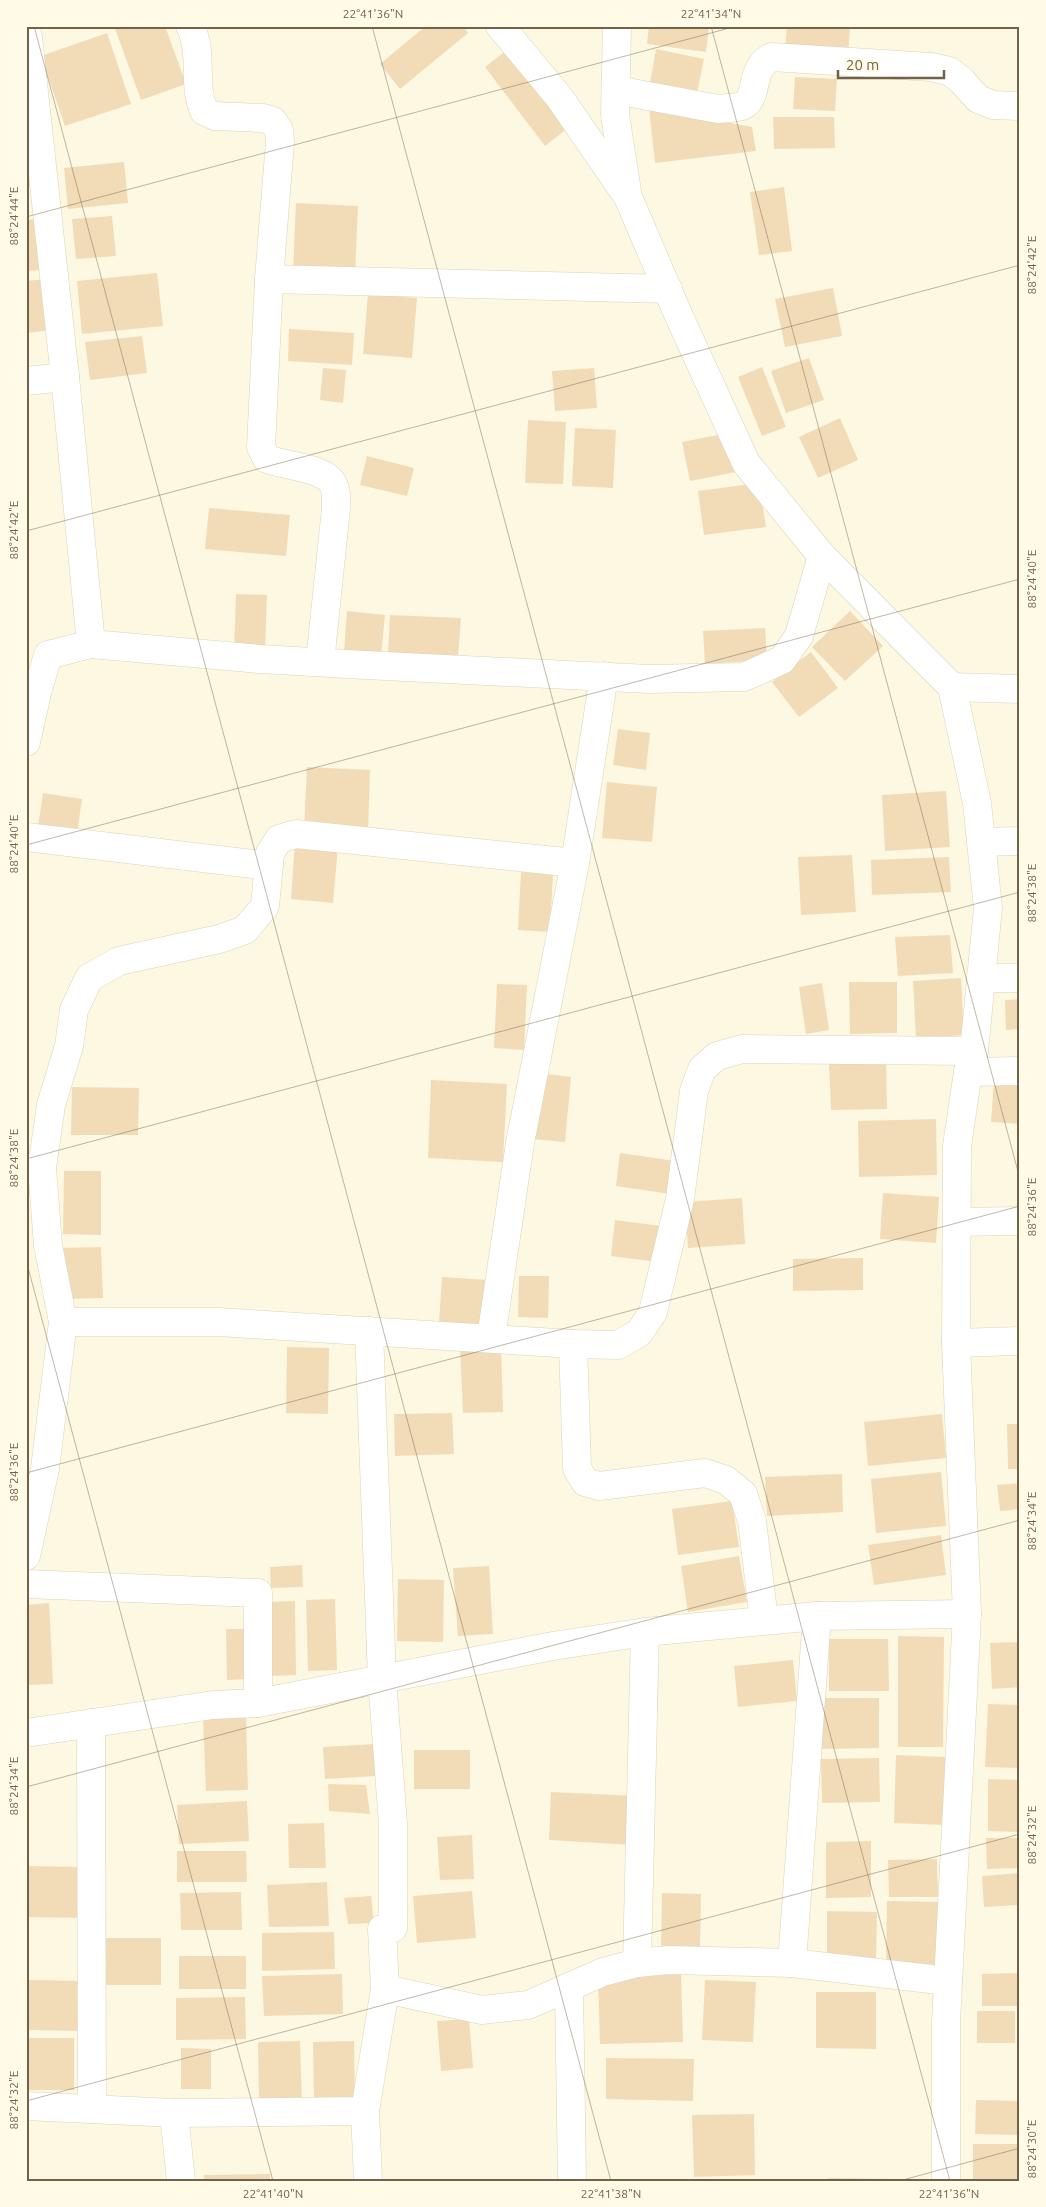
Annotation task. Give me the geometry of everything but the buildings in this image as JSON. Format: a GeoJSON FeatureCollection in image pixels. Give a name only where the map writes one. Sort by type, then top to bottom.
{"type":"FeatureCollection","features":[{"type":"Feature","properties":{"kind":"street"},"geometry":{"type":"LineString","coordinates":[[190,26],[196,38],[199,64],[199,99],[204,110],[215,116],[263,118],[273,122],[279,130],[280,142],[269,280],[261,447],[267,459],[278,464],[320,473],[332,482],[336,492],[320,662]]}},
{"type":"Feature","properties":{"kind":"street"},"geometry":{"type":"LineString","coordinates":[[500,26],[559,97],[628,197],[746,463],[822,556],[952,687],[977,803],[988,908],[971,1061],[957,1146],[956,1343],[967,1614],[948,1981],[946,2181]]}},
{"type":"Feature","properties":{"kind":"street"},"geometry":{"type":"LineString","coordinates":[[617,26],[615,115],[628,197]]}},
{"type":"Feature","properties":{"kind":"street"},"geometry":{"type":"LineString","coordinates":[[34,34],[90,644]]}},
{"type":"Feature","properties":{"kind":"street"},"geometry":{"type":"LineString","coordinates":[[616,90],[718,109],[734,108],[745,105],[751,98],[758,68],[763,61],[772,57],[931,67],[949,71],[961,80],[978,99],[993,105],[1020,106]]}},
{"type":"Feature","properties":{"kind":"street"},"geometry":{"type":"LineString","coordinates":[[269,280],[668,289]]}},
{"type":"Feature","properties":{"kind":"street"},"geometry":{"type":"LineString","coordinates":[[26,381],[65,377]]}},
{"type":"Feature","properties":{"kind":"street"},"geometry":{"type":"LineString","coordinates":[[26,742],[37,693],[37,654],[90,644],[260,659],[649,679],[744,677],[782,660],[799,636],[822,556]]}},
{"type":"Feature","properties":{"kind":"street"},"geometry":{"type":"LineString","coordinates":[[491,1338],[520,1143],[575,863],[604,676]]}},
{"type":"Feature","properties":{"kind":"street"},"geometry":{"type":"LineString","coordinates":[[952,687],[1020,689]]}},
{"type":"Feature","properties":{"kind":"street"},"geometry":{"type":"LineString","coordinates":[[26,1556],[45,1469],[63,1322],[34,1168],[69,1046],[74,1010],[89,978],[119,960],[219,940],[245,930],[265,906],[270,853],[279,839],[296,834],[575,863]]}},
{"type":"Feature","properties":{"kind":"street"},"geometry":{"type":"LineString","coordinates":[[26,837],[269,866]]}},
{"type":"Feature","properties":{"kind":"street"},"geometry":{"type":"LineString","coordinates":[[981,842],[1020,841]]}},
{"type":"Feature","properties":{"kind":"street"},"geometry":{"type":"LineString","coordinates":[[981,978],[1020,978]]}},
{"type":"Feature","properties":{"kind":"street"},"geometry":{"type":"LineString","coordinates":[[63,1322],[218,1322],[573,1344],[618,1344],[639,1333],[652,1312],[680,1199],[694,1091],[702,1069],[717,1056],[742,1048],[971,1061],[1020,1071]]}},
{"type":"Feature","properties":{"kind":"street"},"geometry":{"type":"LineString","coordinates":[[957,1222],[1020,1221]]}},
{"type":"Feature","properties":{"kind":"street"},"geometry":{"type":"LineString","coordinates":[[368,2181],[365,2112],[385,1989],[382,1929],[393,1928],[393,1834],[382,1679],[369,1330]]}},
{"type":"Feature","properties":{"kind":"street"},"geometry":{"type":"LineString","coordinates":[[956,1343],[1020,1341]]}},
{"type":"Feature","properties":{"kind":"street"},"geometry":{"type":"LineString","coordinates":[[573,1344],[577,1468],[585,1482],[599,1486],[705,1473],[726,1480],[743,1494],[752,1521],[764,1620]]}},
{"type":"Feature","properties":{"kind":"street"},"geometry":{"type":"LineString","coordinates":[[26,1584],[258,1593],[258,1703]]}},
{"type":"Feature","properties":{"kind":"street"},"geometry":{"type":"LineString","coordinates":[[26,1733],[213,1705],[258,1703],[553,1646],[645,1632],[817,1616],[967,1614]]}},
{"type":"Feature","properties":{"kind":"street"},"geometry":{"type":"LineString","coordinates":[[792,1963],[817,1616]]}},
{"type":"Feature","properties":{"kind":"street"},"geometry":{"type":"LineString","coordinates":[[637,1963],[645,1632]]}},
{"type":"Feature","properties":{"kind":"street"},"geometry":{"type":"LineString","coordinates":[[91,1723],[92,2109]]}},
{"type":"Feature","properties":{"kind":"street"},"geometry":{"type":"LineString","coordinates":[[385,1989],[482,2010],[528,2005],[604,1972],[637,1963],[668,1960],[792,1963],[948,1981]]}},
{"type":"Feature","properties":{"kind":"street"},"geometry":{"type":"LineString","coordinates":[[569,1987],[572,2181]]}},
{"type":"Feature","properties":{"kind":"street"},"geometry":{"type":"LineString","coordinates":[[26,2106],[174,2113],[365,2112]]}},
{"type":"Feature","properties":{"kind":"street"},"geometry":{"type":"LineString","coordinates":[[174,2113],[181,2181]]}}]}
